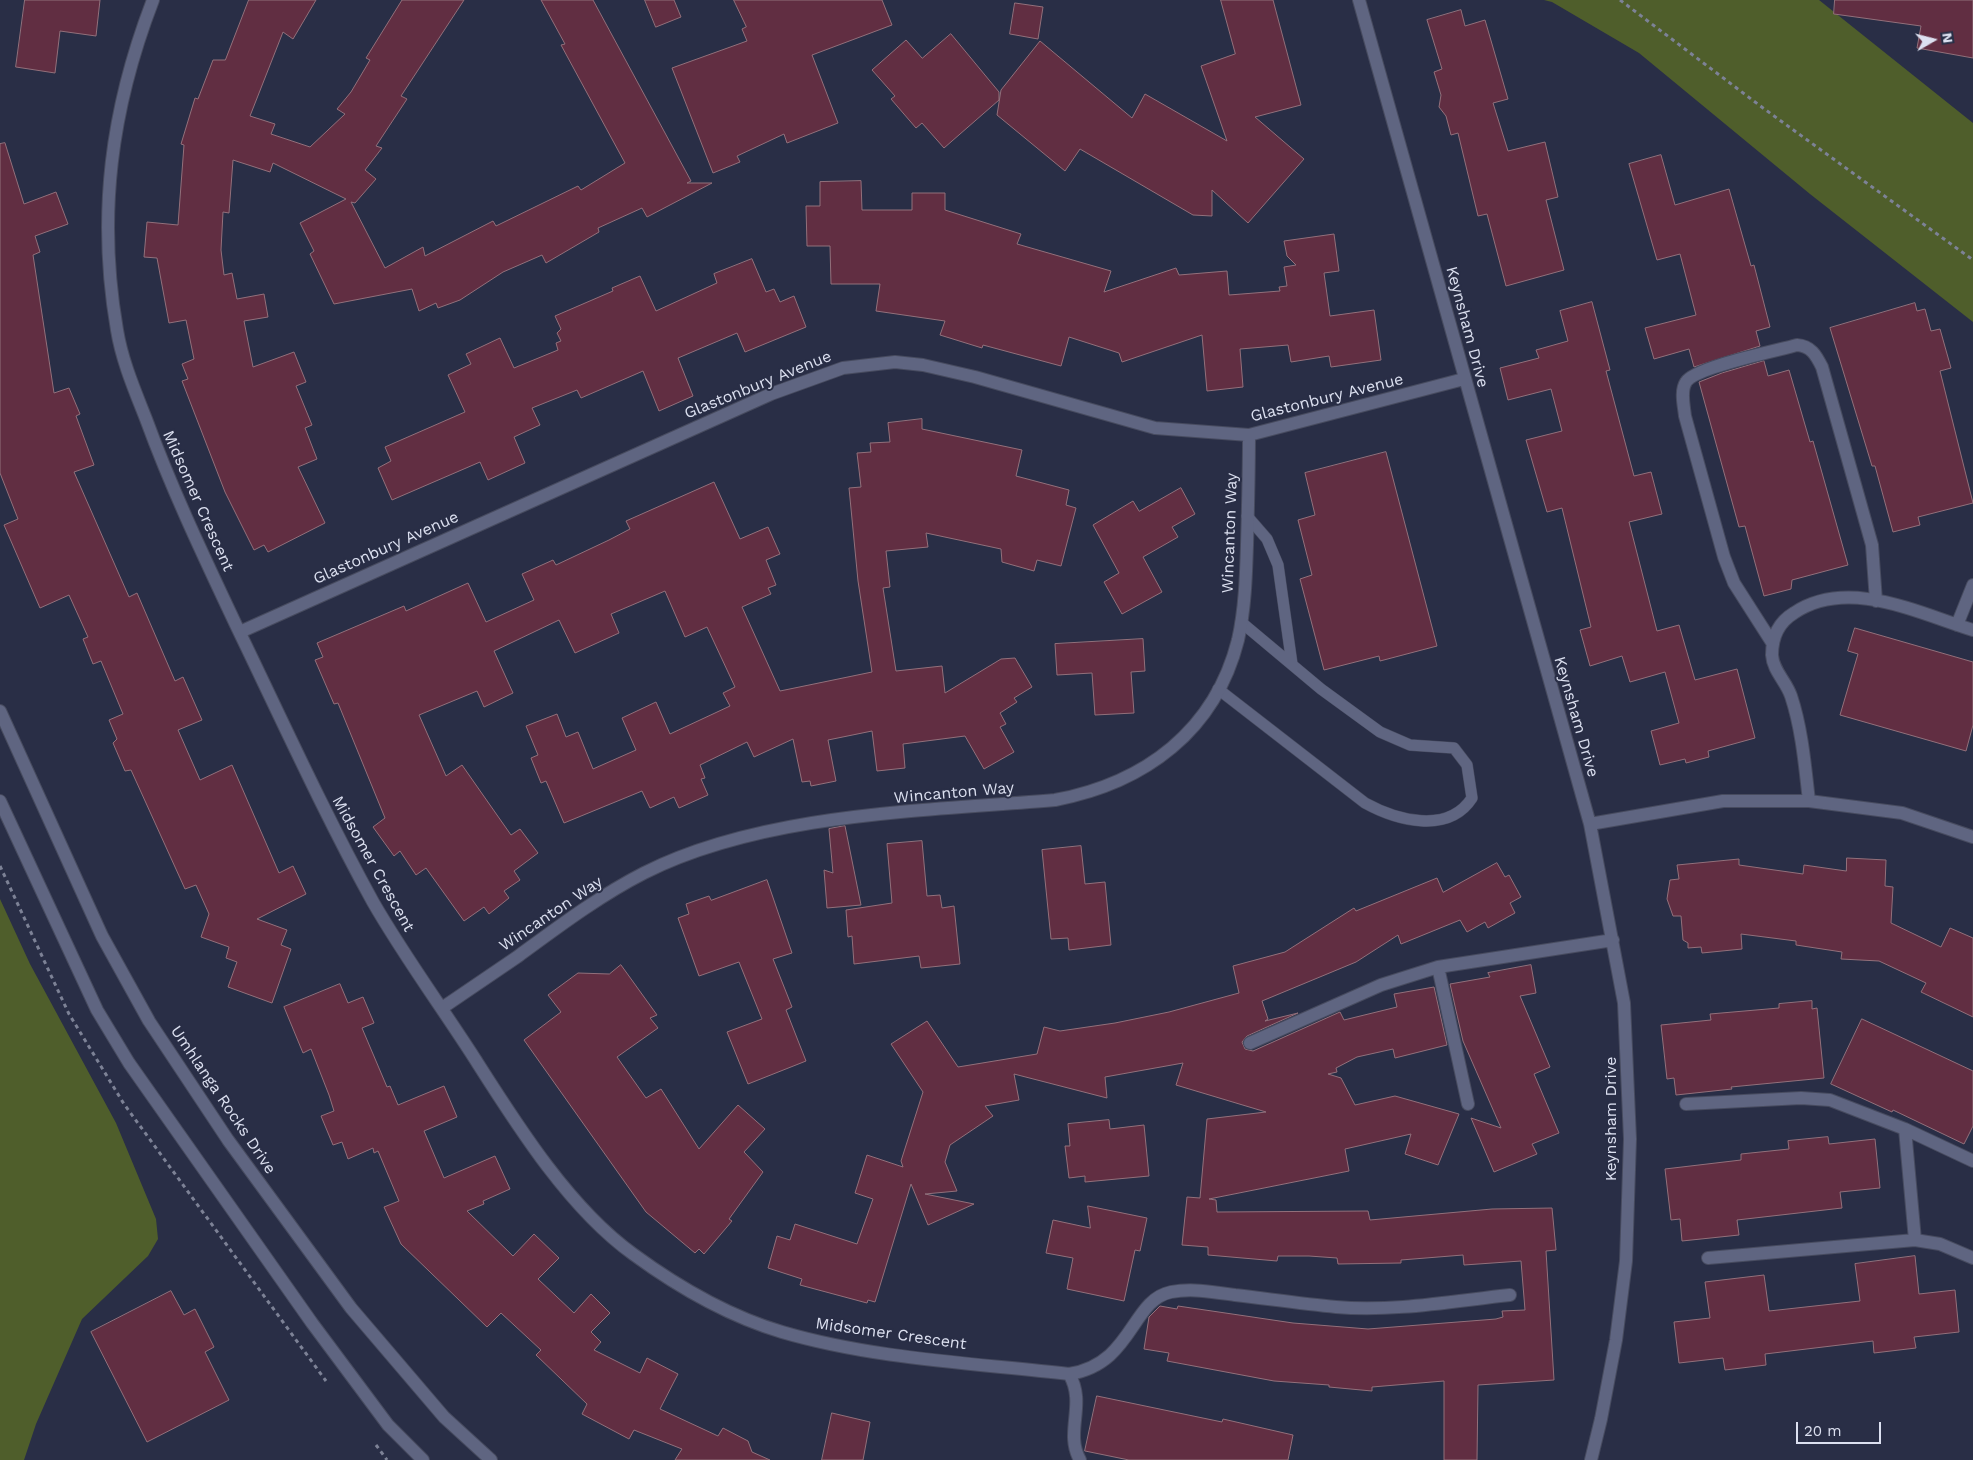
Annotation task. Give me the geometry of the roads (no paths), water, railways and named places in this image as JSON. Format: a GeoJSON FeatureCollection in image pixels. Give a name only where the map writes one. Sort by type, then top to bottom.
{"type":"FeatureCollection","features":[{"type":"Feature","properties":{"kind":"street","name":"Midsomer Crescent"},"geometry":{"type":"LineString","coordinates":[[153,0],[128,74],[115,132],[109,177],[108,219],[112,292],[118,336],[133,386],[184,516],[297,756],[341,842],[400,946],[510,1113],[582,1207],[628,1251],[688,1291],[754,1322],[807,1338],[880,1352],[1069,1374]]}},
{"type":"Feature","properties":{"kind":"street","name":"Keynsham Drive"},"geometry":{"type":"LineString","coordinates":[[1359,0],[1590,824],[1614,940],[1624,1002],[1630,1130],[1626,1261],[1616,1340],[1591,1460]]}},
{"type":"Feature","properties":{"kind":"street"},"geometry":{"type":"LineString","coordinates":[[1773,644],[1734,583],[1724,557],[1686,416],[1683,393],[1685,384],[1689,378],[1704,369],[1797,345],[1809,348],[1815,353],[1822,367],[1872,545],[1876,601]]}},
{"type":"Feature","properties":{"kind":"street","name":"Glastonbury Avenue"},"geometry":{"type":"LineString","coordinates":[[240,632],[770,394],[844,368],[895,362],[923,365],[976,377],[1065,404],[1155,428],[1250,435],[1464,379]]}},
{"type":"Feature","properties":{"kind":"street","name":"Wincanton Way"},"geometry":{"type":"LineString","coordinates":[[442,1008],[573,916],[643,874],[681,857],[726,841],[842,819],[1056,800],[1112,785],[1159,758],[1181,741],[1198,721],[1231,664],[1241,622],[1250,435]]}},
{"type":"Feature","properties":{"kind":"street"},"geometry":{"type":"LineString","coordinates":[[1957,625],[1973,585]]}},
{"type":"Feature","properties":{"kind":"street"},"geometry":{"type":"LineString","coordinates":[[1810,801],[1797,718],[1790,693],[1776,669],[1772,656],[1777,629],[1786,617],[1804,606],[1839,597],[1876,601],[1973,630]]}},
{"type":"Feature","properties":{"kind":"street","name":"Umhlanga Rocks Drive"},"geometry":{"type":"LineString","coordinates":[[0,711],[102,936],[154,1029],[228,1140],[351,1308],[444,1416],[491,1460]]}},
{"type":"Feature","properties":{"kind":"street"},"geometry":{"type":"LineString","coordinates":[[0,801],[96,1010],[129,1063],[312,1324],[388,1424],[423,1460]]}},
{"type":"Feature","properties":{"kind":"street"},"geometry":{"type":"LineString","coordinates":[[1590,824],[1723,801],[1810,801],[1902,812],[1973,836]]}},
{"type":"Feature","properties":{"kind":"street"},"geometry":{"type":"LineString","coordinates":[[1250,1043],[1381,985],[1438,967],[1614,940]]}},
{"type":"Feature","properties":{"kind":"street"},"geometry":{"type":"LineString","coordinates":[[1438,967],[1468,1104]]}},
{"type":"Feature","properties":{"kind":"street"},"geometry":{"type":"LineString","coordinates":[[1686,1104],[1801,1098],[1830,1100],[1905,1129],[1973,1162]]}},
{"type":"Feature","properties":{"kind":"street"},"geometry":{"type":"LineString","coordinates":[[1905,1129],[1915,1240]]}},
{"type":"Feature","properties":{"kind":"street"},"geometry":{"type":"LineString","coordinates":[[1708,1258],[1915,1240],[1940,1244],[1973,1258]]}},
{"type":"Feature","properties":{"kind":"street"},"geometry":{"type":"LineString","coordinates":[[1080,1460],[1074,1443],[1077,1392],[1069,1374],[1092,1368],[1112,1355],[1128,1336],[1151,1301],[1170,1292],[1198,1291],[1338,1307],[1381,1308],[1510,1295]]}},
{"type":"Feature","properties":{"kind":"lane"},"geometry":{"type":"LineString","coordinates":[[1247,516],[1267,539],[1278,565],[1292,664]]}},
{"type":"Feature","properties":{"kind":"lane"},"geometry":{"type":"LineString","coordinates":[[1218,689],[1365,803],[1380,811],[1410,820],[1428,821],[1458,813],[1467,806],[1472,798],[1467,765],[1454,748],[1410,744],[1388,736],[1361,719],[1241,622]]}}]}
